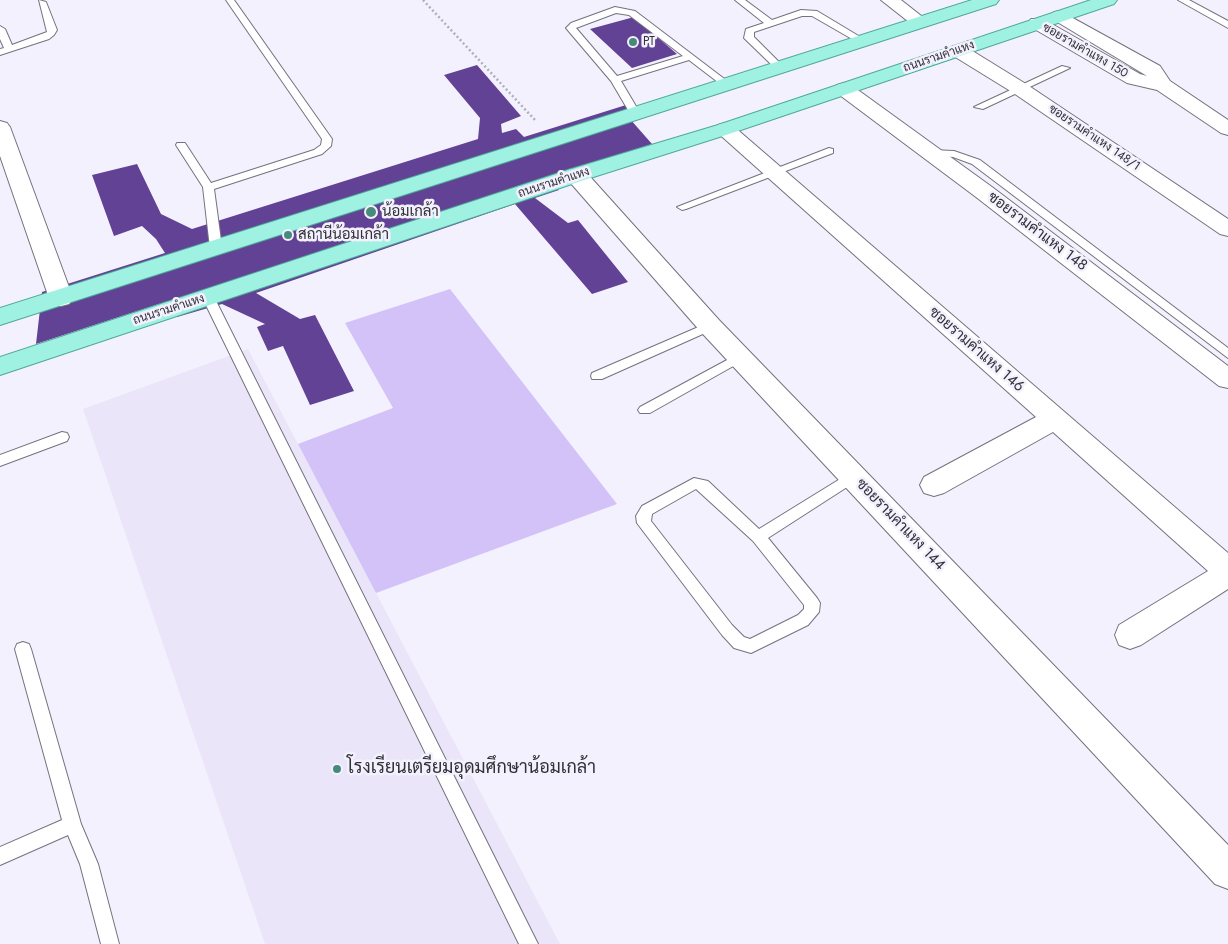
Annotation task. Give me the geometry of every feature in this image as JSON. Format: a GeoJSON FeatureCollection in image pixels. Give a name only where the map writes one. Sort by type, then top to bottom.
{"type":"FeatureCollection","features":[{"type":"Feature","properties":{"kind":"main road"},"geometry":{"type":"LineString","coordinates":[[0,317],[990,0]]}},
{"type":"Feature","properties":{"kind":"main road","name":"ถนนรามคำแหง"},"geometry":{"type":"LineString","coordinates":[[0,366],[576,175],[725,129],[1108,0]]}},
{"type":"Feature","properties":{"kind":"street"},"geometry":{"type":"LineString","coordinates":[[890,0],[920,22]]}},
{"type":"Feature","properties":{"kind":"street","name":"ซอยรามคำแหง 150"},"geometry":{"type":"LineString","coordinates":[[1060,16],[1153,70],[1163,85],[1228,129]]}},
{"type":"Feature","properties":{"kind":"street","name":"ซอยรามคำแหง 150"},"geometry":{"type":"LineString","coordinates":[[1038,24],[1134,80],[1163,85]]}},
{"type":"Feature","properties":{"kind":"street","name":"ซอยรามคำแหง 148/1"},"geometry":{"type":"LineString","coordinates":[[959,51],[1019,88],[1228,228]]}},
{"type":"Feature","properties":{"kind":"street","name":"ซอยรามคำแหง 148"},"geometry":{"type":"LineString","coordinates":[[844,89],[1228,379]]}},
{"type":"Feature","properties":{"kind":"street"},"geometry":{"type":"LineString","coordinates":[[0,127],[61,298]]}},
{"type":"Feature","properties":{"kind":"street","name":"ซอยรามคำแหง 146"},"geometry":{"type":"LineString","coordinates":[[725,129],[1228,573]]}},
{"type":"Feature","properties":{"kind":"street","name":"ซอยรามคำแหง 144"},"geometry":{"type":"LineString","coordinates":[[576,175],[710,326],[1228,871]]}},
{"type":"Feature","properties":{"kind":"street"},"geometry":{"type":"LineString","coordinates":[[934,485],[1055,419]]}},
{"type":"Feature","properties":{"kind":"street"},"geometry":{"type":"LineString","coordinates":[[1130,635],[1228,573]]}},
{"type":"Feature","properties":{"kind":"lane"},"geometry":{"type":"LineString","coordinates":[[208,187],[318,152],[326,146],[327,139],[230,0]]}},
{"type":"Feature","properties":{"kind":"lane"},"geometry":{"type":"LineString","coordinates":[[739,0],[770,23]]}},
{"type":"Feature","properties":{"kind":"lane"},"geometry":{"type":"LineString","coordinates":[[1182,0],[1228,25]]}},
{"type":"Feature","properties":{"kind":"lane"},"geometry":{"type":"LineString","coordinates":[[0,30],[4,51],[46,37],[52,30],[42,2]]}},
{"type":"Feature","properties":{"kind":"lane"},"geometry":{"type":"LineString","coordinates":[[635,113],[615,80],[573,32],[571,28],[574,25],[615,10],[624,10],[632,13],[726,84]]}},
{"type":"Feature","properties":{"kind":"lane"},"geometry":{"type":"LineString","coordinates":[[779,67],[749,38],[749,31],[801,14],[814,13],[862,40]]}},
{"type":"Feature","properties":{"kind":"lane"},"geometry":{"type":"LineString","coordinates":[[615,80],[689,57]]}},
{"type":"Feature","properties":{"kind":"lane"},"geometry":{"type":"LineString","coordinates":[[979,107],[1065,68]]}},
{"type":"Feature","properties":{"kind":"lane"},"geometry":{"type":"LineString","coordinates":[[181,145],[208,187],[216,248]]}},
{"type":"Feature","properties":{"kind":"lane"},"geometry":{"type":"LineString","coordinates":[[682,207],[829,151]]}},
{"type":"Feature","properties":{"kind":"lane"},"geometry":{"type":"LineString","coordinates":[[931,153],[954,154],[976,162],[1228,354]]}},
{"type":"Feature","properties":{"kind":"lane"},"geometry":{"type":"LineString","coordinates":[[208,297],[529,944]]}},
{"type":"Feature","properties":{"kind":"lane"},"geometry":{"type":"LineString","coordinates":[[597,376],[710,326]]}},
{"type":"Feature","properties":{"kind":"lane"},"geometry":{"type":"LineString","coordinates":[[645,410],[740,357]]}},
{"type":"Feature","properties":{"kind":"lane"},"geometry":{"type":"LineString","coordinates":[[0,460],[62,437]]}},
{"type":"Feature","properties":{"kind":"lane"},"geometry":{"type":"LineString","coordinates":[[758,538],[854,476]]}},
{"type":"Feature","properties":{"kind":"lane"},"geometry":{"type":"LineString","coordinates":[[689,485],[703,485],[758,538],[812,603],[811,612],[803,620],[751,646],[739,643],[726,630],[644,523],[644,516],[647,510],[689,485]]}},
{"type":"Feature","properties":{"kind":"lane"},"geometry":{"type":"LineString","coordinates":[[23,649],[72,824],[89,864],[110,944]]}},
{"type":"Feature","properties":{"kind":"lane"},"geometry":{"type":"LineString","coordinates":[[0,856],[72,824]]}},
{"type":"Feature","properties":{"kind":"path"},"geometry":{"type":"LineString","coordinates":[[424,0],[552,139]]}},
{"type":"Feature","properties":{"kind":"shaded area"},"geometry":{"type":"Polygon","coordinates":[[[450,289],[617,504],[376,593],[298,444],[393,408],[345,323],[450,289]]]}},
{"type":"Feature","properties":{"kind":"shaded area","name":"โรงเรียนเตรียมอุดมศึกษาน้อมเกล้า"},"geometry":{"type":"Polygon","coordinates":[[[248,349],[560,944],[265,944],[83,409],[248,349]]]}},
{"type":"Feature","properties":{"kind":"building","name":"PT"},"geometry":{"type":"Polygon","coordinates":[[[634,17],[677,54],[632,68],[590,29],[634,17]]]}},
{"type":"Feature","properties":{"kind":"building","name":"สถานีน้อมเกล้า"},"geometry":{"type":"Polygon","coordinates":[[[477,65],[521,116],[501,124],[502,133],[516,129],[524,137],[626,105],[630,119],[652,144],[547,177],[559,190],[535,198],[568,223],[578,220],[628,282],[592,294],[515,204],[256,293],[300,319],[315,315],[354,391],[310,405],[283,346],[268,351],[257,327],[265,324],[222,304],[177,317],[168,301],[36,344],[42,292],[165,253],[156,239],[142,226],[114,236],[92,175],[137,164],[161,214],[192,229],[478,139],[480,118],[444,75],[477,65]]]}},
{"type":"Feature","properties":{"kind":"place","name":"PT"},"geometry":{"type":"Point","coordinates":[633,42]}},
{"type":"Feature","properties":{"kind":"place","name":"น้อมเกล้า"},"geometry":{"type":"Point","coordinates":[371,212]}},
{"type":"Feature","properties":{"kind":"place","name":"สถานีน้อมเกล้า"},"geometry":{"type":"Point","coordinates":[288,235]}},
{"type":"Feature","properties":{"kind":"place","name":"โรงเรียนเตรียมอุดมศึกษาน้อมเกล้า"},"geometry":{"type":"Point","coordinates":[337,769]}}]}
